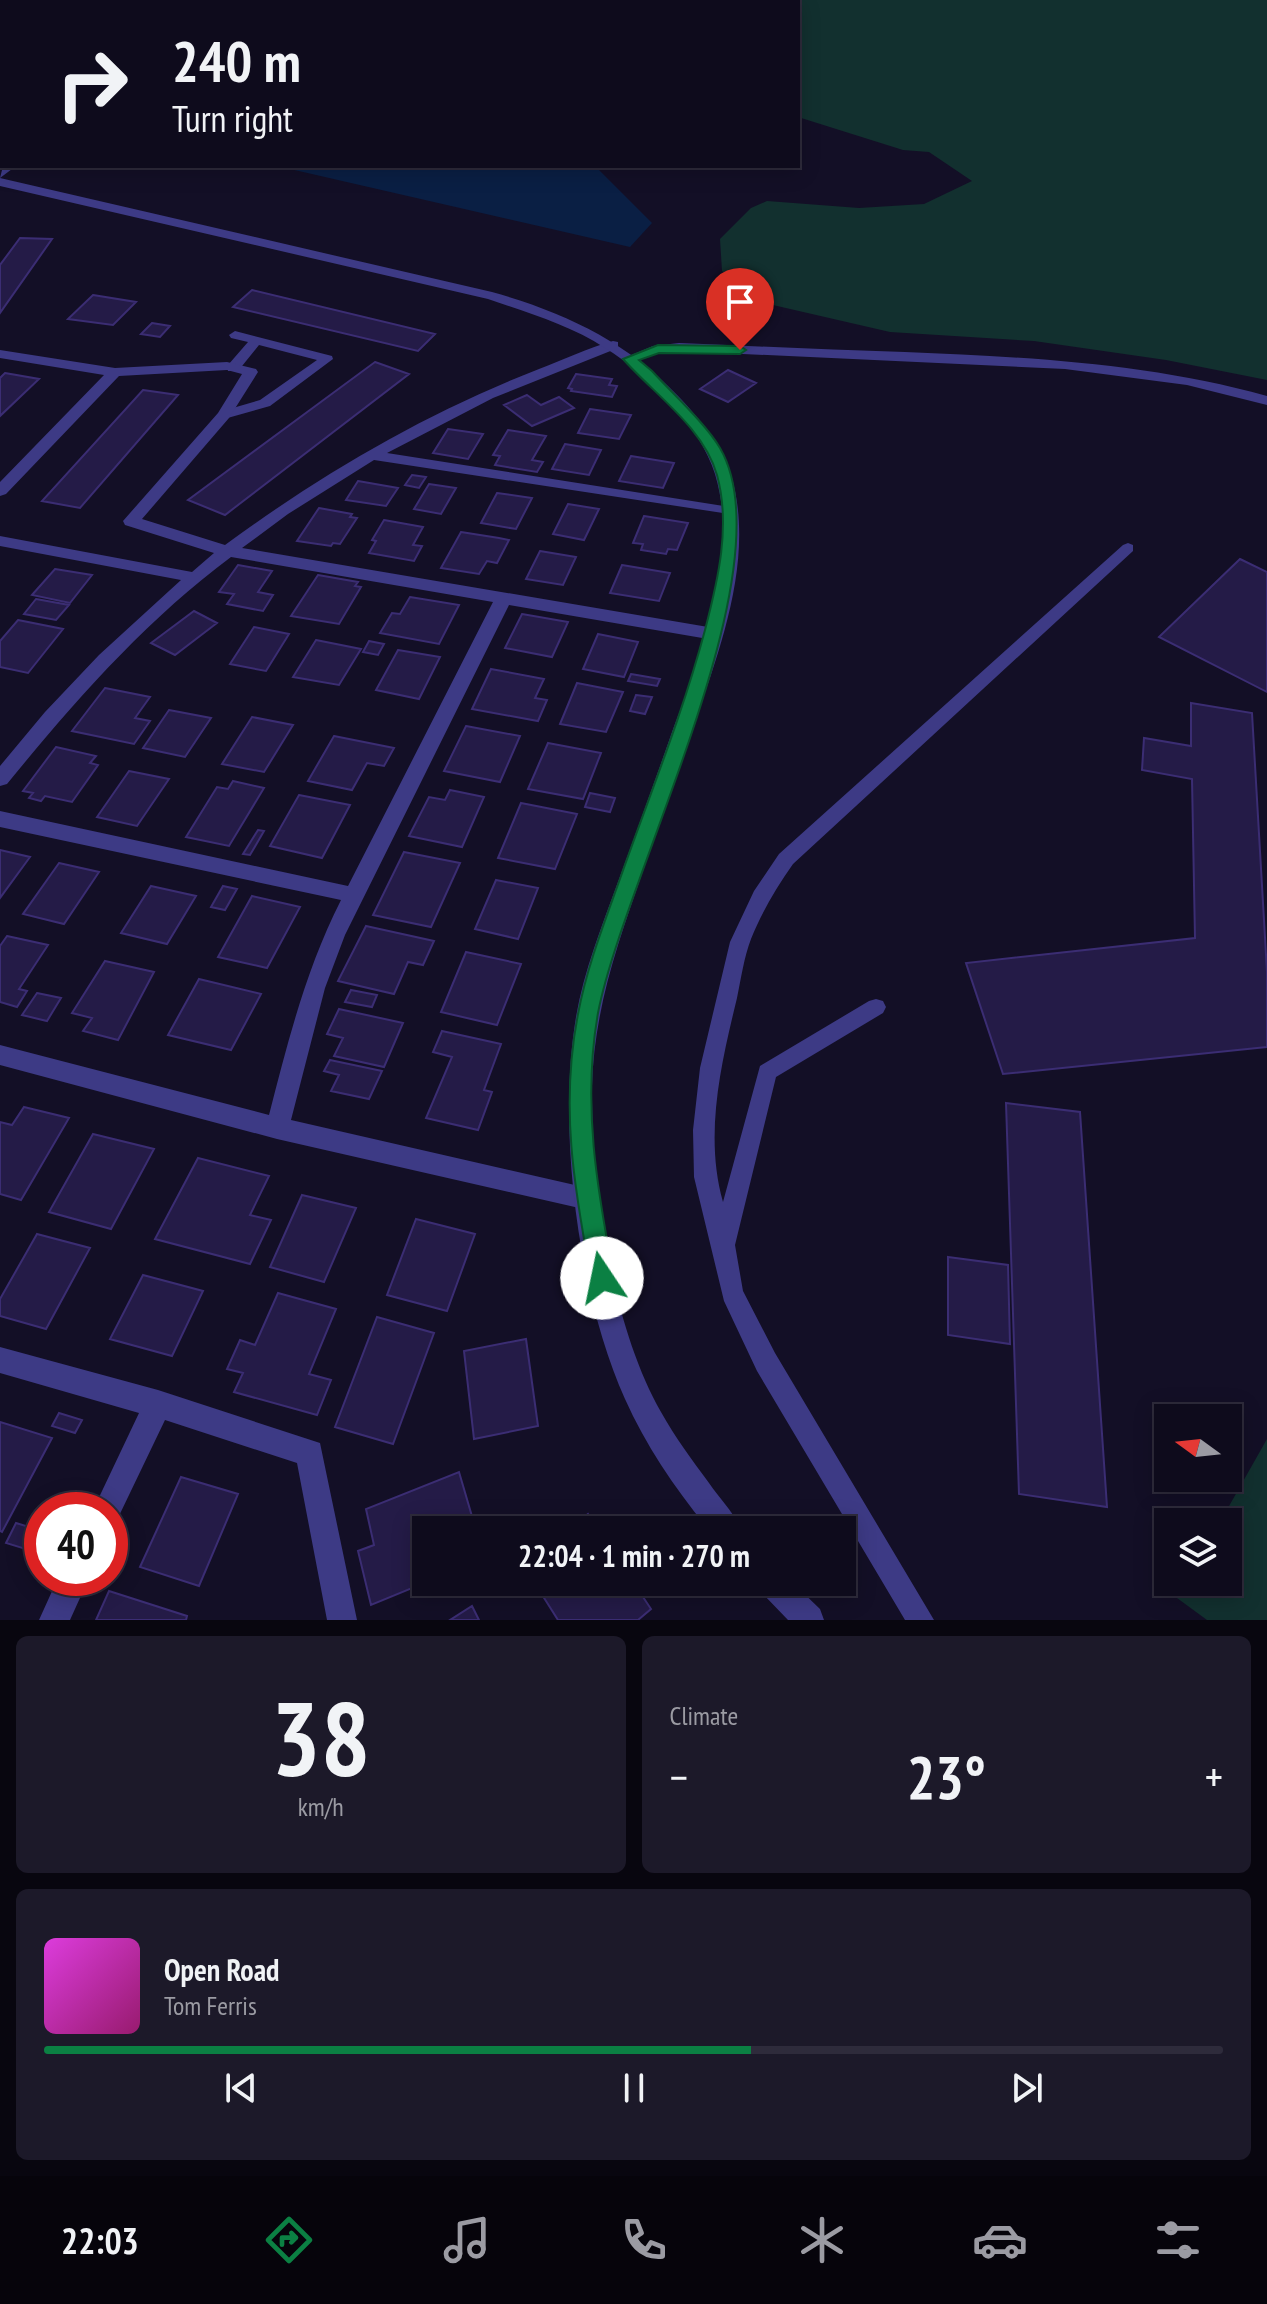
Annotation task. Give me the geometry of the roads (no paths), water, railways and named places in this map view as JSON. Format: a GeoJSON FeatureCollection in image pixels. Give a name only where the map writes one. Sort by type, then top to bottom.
{"type":"FeatureCollection","features":[{"type":"Feature","properties":{"kind":"street"},"geometry":{"type":"LineString","coordinates":[[0,182],[492,296],[613,345],[647,374],[713,448],[724,475],[730,512],[727,579],[714,634],[603,952],[588,1013],[578,1090],[588,1199],[612,1323],[633,1387],[656,1429],[717,1516]]}},
{"type":"Feature","properties":{"kind":"street"},"geometry":{"type":"LineString","coordinates":[[0,779],[44,723],[137,626],[192,577],[227,551],[308,494],[371,455],[489,395],[613,345]]}},
{"type":"Feature","properties":{"kind":"street"},"geometry":{"type":"LineString","coordinates":[[629,359],[658,349],[679,347],[1043,362],[1126,369],[1184,378],[1267,401]]}},
{"type":"Feature","properties":{"kind":"street"},"geometry":{"type":"LineString","coordinates":[[0,354],[115,372],[233,368],[251,372],[224,415],[131,521],[227,551],[714,634]]}},
{"type":"Feature","properties":{"kind":"street"},"geometry":{"type":"LineString","coordinates":[[0,491],[115,372]]}},
{"type":"Feature","properties":{"kind":"street"},"geometry":{"type":"LineString","coordinates":[[371,455],[730,512]]}},
{"type":"Feature","properties":{"kind":"street"},"geometry":{"type":"LineString","coordinates":[[0,541],[192,577]]}},
{"type":"Feature","properties":{"kind":"street"},"geometry":{"type":"LineString","coordinates":[[277,1128],[314,988],[334,935],[504,598]]}},
{"type":"Feature","properties":{"kind":"street"},"geometry":{"type":"LineString","coordinates":[[0,819],[354,895]]}},
{"type":"Feature","properties":{"kind":"street"},"geometry":{"type":"LineString","coordinates":[[0,1055],[277,1128],[588,1199]]}},
{"type":"Feature","properties":{"kind":"street"},"geometry":{"type":"LineString","coordinates":[[0,1360],[158,1404],[310,1453],[318,1509],[342,1620]]}},
{"type":"Feature","properties":{"kind":"street"},"geometry":{"type":"LineString","coordinates":[[116,1492],[158,1404]]}},
{"type":"Feature","properties":{"kind":"street"},"geometry":{"type":"LineString","coordinates":[[54,1620],[65,1596]]}},
{"type":"Feature","properties":{"kind":"street"},"geometry":{"type":"LineString","coordinates":[[785,1596],[809,1620]]}},
{"type":"Feature","properties":{"kind":"lane"},"geometry":{"type":"LineString","coordinates":[[224,415],[265,403],[327,359],[235,335]]}},
{"type":"Feature","properties":{"kind":"lane"},"geometry":{"type":"LineString","coordinates":[[233,368],[257,340]]}},
{"type":"Feature","properties":{"kind":"lane"},"geometry":{"type":"LineString","coordinates":[[920,1620],[766,1362],[732,1293],[724,1246],[705,1177],[704,1130],[710,1068],[740,942],[761,896],[786,859],[1128,548]]}},
{"type":"Feature","properties":{"kind":"lane"},"geometry":{"type":"LineString","coordinates":[[724,1246],[767,1072],[876,1007]]}},
{"type":"Feature","properties":{"kind":"water"},"geometry":{"type":"Polygon","coordinates":[[[286,168],[597,168],[652,223],[630,247],[286,168]]]}}]}
